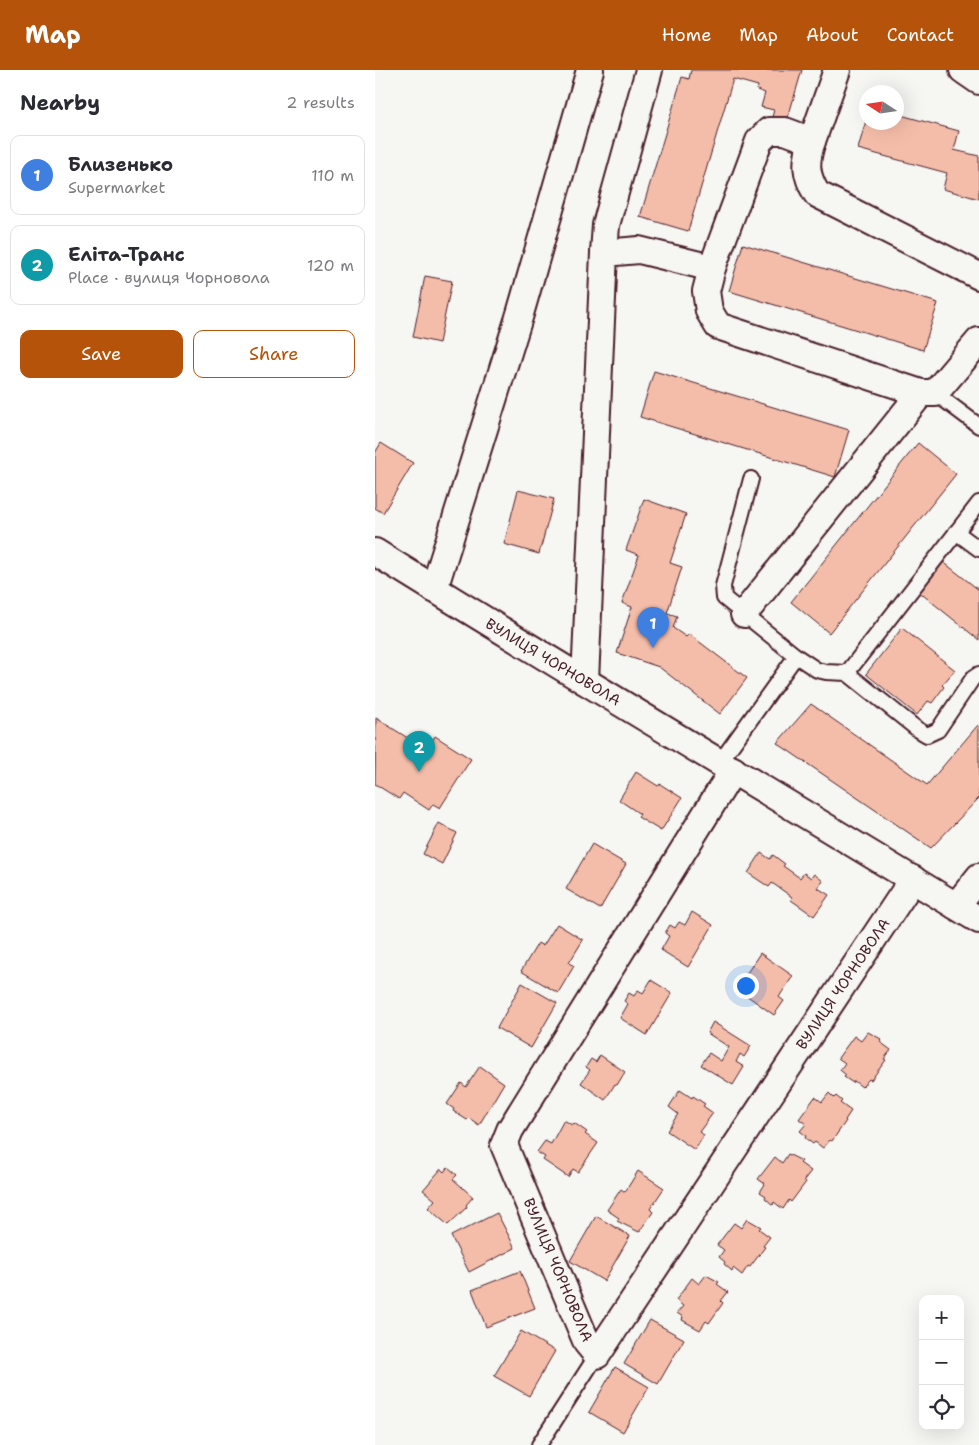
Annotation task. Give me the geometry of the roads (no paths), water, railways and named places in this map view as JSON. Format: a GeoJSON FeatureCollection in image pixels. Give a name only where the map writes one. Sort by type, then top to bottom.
{"type":"FeatureCollection","features":[{"type":"Feature","properties":{"kind":"street"},"geometry":{"type":"LineString","coordinates":[[434,589],[520,314],[590,70]]}},
{"type":"Feature","properties":{"kind":"street"},"geometry":{"type":"LineString","coordinates":[[585,681],[606,225],[649,70]]}},
{"type":"Feature","properties":{"kind":"street"},"geometry":{"type":"LineString","coordinates":[[837,70],[807,156],[807,171],[811,184],[817,194],[979,276]]}},
{"type":"Feature","properties":{"kind":"street"},"geometry":{"type":"LineString","coordinates":[[963,70],[979,81]]}},
{"type":"Feature","properties":{"kind":"street"},"geometry":{"type":"LineString","coordinates":[[812,141],[785,131],[769,131],[759,141],[712,268],[706,291],[709,311],[718,326],[928,393]]}},
{"type":"Feature","properties":{"kind":"street"},"geometry":{"type":"LineString","coordinates":[[604,253],[639,250],[712,268]]}},
{"type":"Feature","properties":{"kind":"street"},"geometry":{"type":"LineString","coordinates":[[744,614],[928,393],[979,341]]}},
{"type":"Feature","properties":{"kind":"street","name":"ВУЛИЦЯ ЧОРНОВОЛА"},"geometry":{"type":"LineString","coordinates":[[375,552],[979,920]]}},
{"type":"Feature","properties":{"kind":"street","name":"ВУЛИЦЯ ЧОРНОВОЛА"},"geometry":{"type":"LineString","coordinates":[[726,766],[509,1130],[505,1145],[587,1343],[597,1355],[913,879]]}},
{"type":"Feature","properties":{"kind":"street"},"geometry":{"type":"LineString","coordinates":[[956,906],[979,877]]}},
{"type":"Feature","properties":{"kind":"lane"},"geometry":{"type":"LineString","coordinates":[[928,393],[979,426]]}},
{"type":"Feature","properties":{"kind":"lane"},"geometry":{"type":"LineString","coordinates":[[751,479],[723,586],[724,598],[796,656],[817,670],[847,673],[917,729],[927,734],[938,730],[973,678],[979,674]]}},
{"type":"Feature","properties":{"kind":"lane"},"geometry":{"type":"LineString","coordinates":[[847,673],[979,503]]}},
{"type":"Feature","properties":{"kind":"lane"},"geometry":{"type":"LineString","coordinates":[[956,532],[979,549]]}},
{"type":"Feature","properties":{"kind":"lane"},"geometry":{"type":"LineString","coordinates":[[726,766],[796,656]]}},
{"type":"Feature","properties":{"kind":"lane"},"geometry":{"type":"LineString","coordinates":[[539,1445],[597,1355]]}},
{"type":"Feature","properties":{"kind":"place","name":"Близенько"},"geometry":{"type":"Point","coordinates":[653,648]}},
{"type":"Feature","properties":{"kind":"place","name":"Еліта-Транс"},"geometry":{"type":"Point","coordinates":[419,772]}}]}
